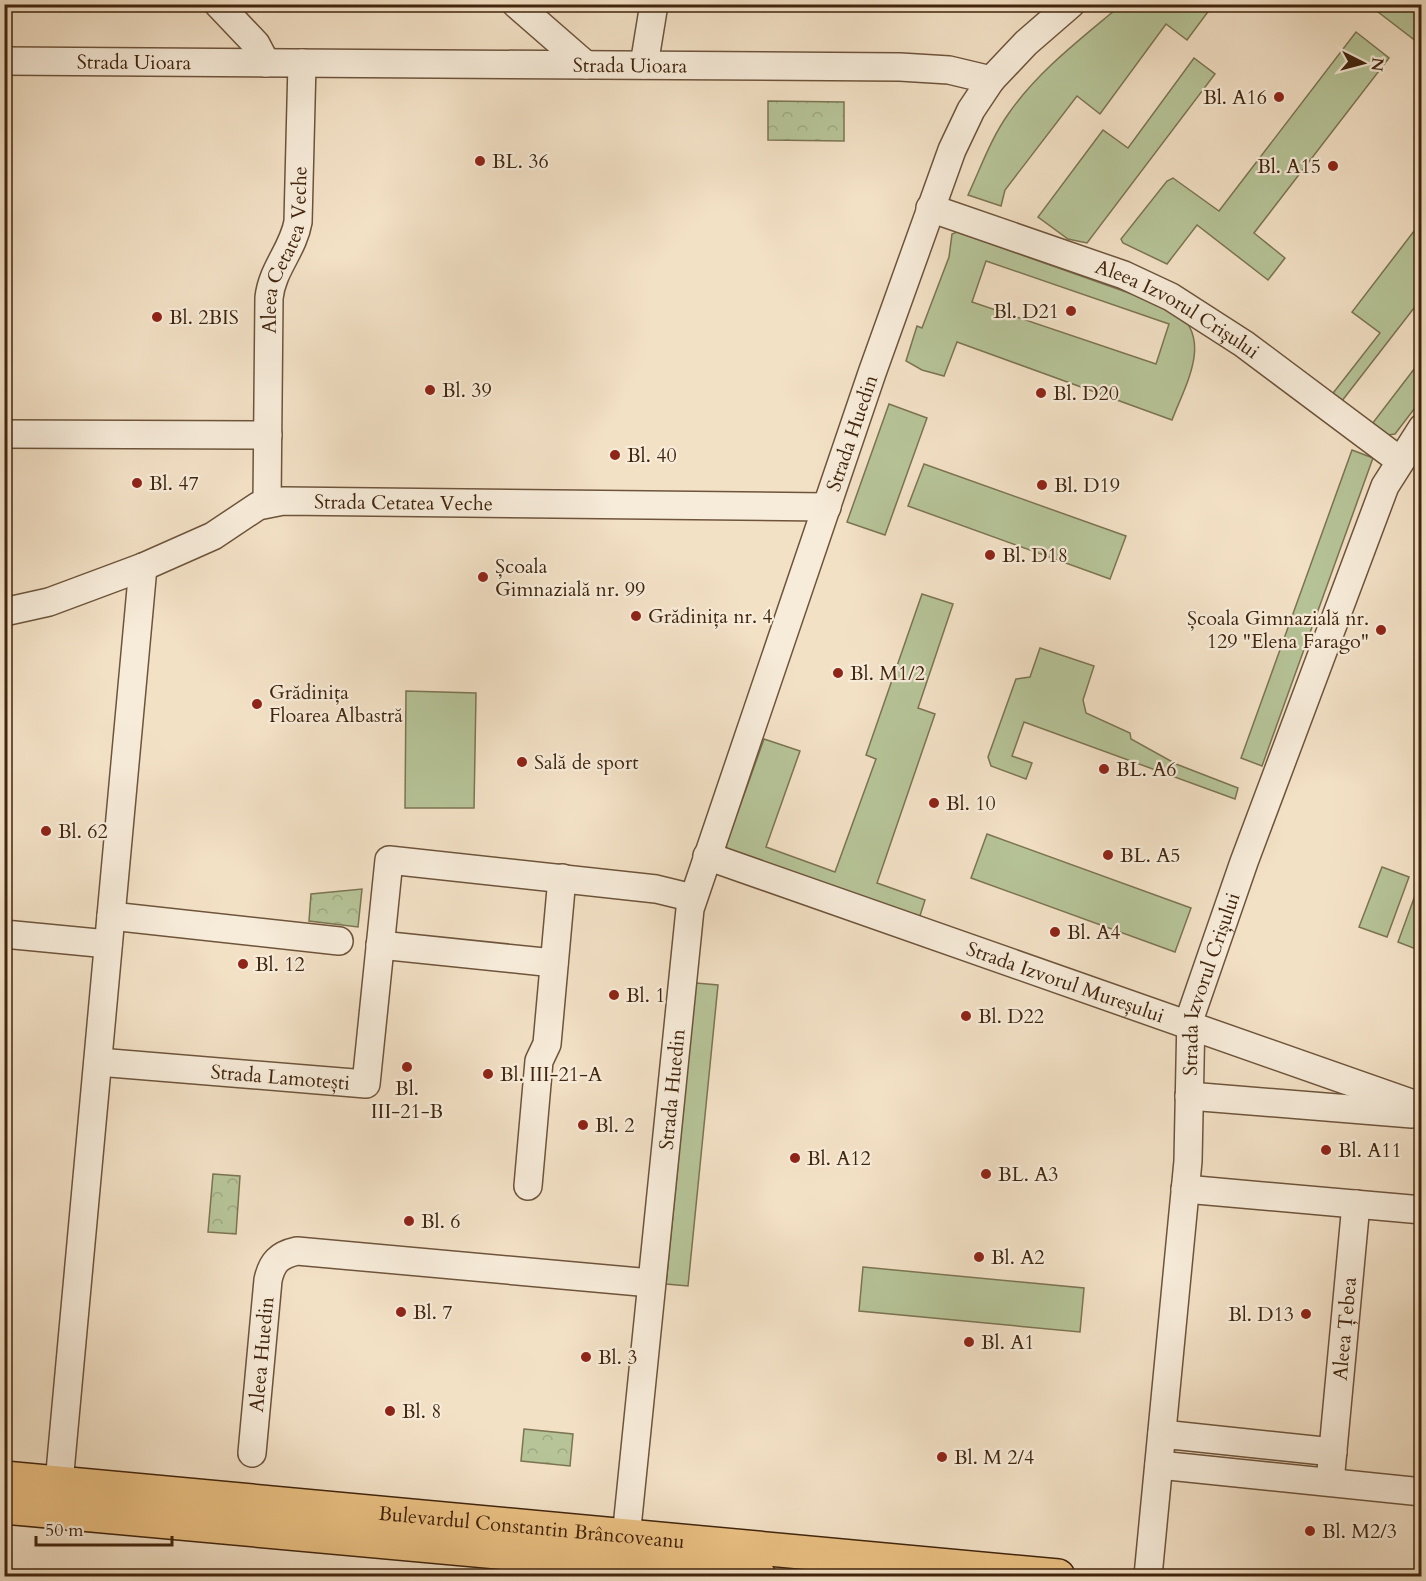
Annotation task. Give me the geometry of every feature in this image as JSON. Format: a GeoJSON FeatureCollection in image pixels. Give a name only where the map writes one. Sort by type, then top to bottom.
{"type":"FeatureCollection","features":[{"type":"Feature","properties":{"kind":"main road","name":"Bulevardul Constantin Brâncoveanu"},"geometry":{"type":"LineString","coordinates":[[4,1478],[624,1550],[718,1575],[759,1576]]}},
{"type":"Feature","properties":{"kind":"main road","name":"Bulevardul Constantin Brâncoveanu"},"geometry":{"type":"LineString","coordinates":[[4,1507],[624,1550],[1058,1576]]}},
{"type":"Feature","properties":{"kind":"street"},"geometry":{"type":"LineString","coordinates":[[218,4],[256,44],[266,63]]}},
{"type":"Feature","properties":{"kind":"street"},"geometry":{"type":"LineString","coordinates":[[516,4],[586,65]]}},
{"type":"Feature","properties":{"kind":"street"},"geometry":{"type":"LineString","coordinates":[[644,65],[654,4]]}},
{"type":"Feature","properties":{"kind":"street","name":"Strada Huedin"},"geometry":{"type":"LineString","coordinates":[[624,1550],[687,924],[693,898],[930,208],[952,150],[971,110],[991,80],[1026,43],[1071,4]]}},
{"type":"Feature","properties":{"kind":"street","name":"Strada Uioara"},"geometry":{"type":"LineString","coordinates":[[4,62],[916,68],[961,72],[991,80]]}},
{"type":"Feature","properties":{"kind":"street","name":"Aleea Cetatea Veche"},"geometry":{"type":"LineString","coordinates":[[267,503],[270,282],[291,246],[298,222],[302,63]]}},
{"type":"Feature","properties":{"kind":"street","name":"Aleea Izvorul Crișului"},"geometry":{"type":"LineString","coordinates":[[930,208],[1110,270],[1171,297],[1244,345],[1399,460]]}},
{"type":"Feature","properties":{"kind":"street","name":"Strada Izvorul Crișului"},"geometry":{"type":"LineString","coordinates":[[1148,1576],[1185,1189],[1190,1026],[1198,990],[1385,486],[1399,460],[1422,428]]}},
{"type":"Feature","properties":{"kind":"street"},"geometry":{"type":"LineString","coordinates":[[4,434],[268,435]]}},
{"type":"Feature","properties":{"kind":"street","name":"Strada Cetatea Veche"},"geometry":{"type":"LineString","coordinates":[[4,612],[49,602],[143,567],[213,536],[267,503],[301,500],[827,507]]}},
{"type":"Feature","properties":{"kind":"street"},"geometry":{"type":"LineString","coordinates":[[59,1483],[143,567]]}},
{"type":"Feature","properties":{"kind":"street","name":"Strada Izvorul Mureșului"},"geometry":{"type":"LineString","coordinates":[[707,856],[1422,1107]]}},
{"type":"Feature","properties":{"kind":"street"},"geometry":{"type":"LineString","coordinates":[[554,963],[380,945],[389,860],[656,889],[693,898]]}},
{"type":"Feature","properties":{"kind":"street"},"geometry":{"type":"LineString","coordinates":[[528,1186],[539,1061],[547,1044],[562,878]]}},
{"type":"Feature","properties":{"kind":"street"},"geometry":{"type":"LineString","coordinates":[[111,916],[339,941]]}},
{"type":"Feature","properties":{"kind":"street"},"geometry":{"type":"LineString","coordinates":[[4,934],[108,944]]}},
{"type":"Feature","properties":{"kind":"street","name":"Strada Lamotești"},"geometry":{"type":"LineString","coordinates":[[98,1062],[366,1084],[380,945]]}},
{"type":"Feature","properties":{"kind":"street"},"geometry":{"type":"LineString","coordinates":[[1189,1096],[1422,1114]]}},
{"type":"Feature","properties":{"kind":"street"},"geometry":{"type":"LineString","coordinates":[[1185,1189],[1422,1210]]}},
{"type":"Feature","properties":{"kind":"street","name":"Aleea Țebea"},"geometry":{"type":"LineString","coordinates":[[1330,1482],[1356,1204]]}},
{"type":"Feature","properties":{"kind":"street","name":"Aleea Huedin"},"geometry":{"type":"LineString","coordinates":[[252,1452],[268,1280],[271,1268],[278,1258],[297,1251],[651,1283]]}},
{"type":"Feature","properties":{"kind":"street"},"geometry":{"type":"LineString","coordinates":[[1162,1434],[1333,1452]]}},
{"type":"Feature","properties":{"kind":"street"},"geometry":{"type":"LineString","coordinates":[[1159,1465],[1422,1492]]}},
{"type":"Feature","properties":{"kind":"green space"},"geometry":{"type":"Polygon","coordinates":[[[1121,5],[1213,5],[1187,40],[1166,24],[1100,114],[1077,96],[1005,190],[1001,206],[968,195],[997,132],[1021,97],[1062,55],[1121,5]]]}},
{"type":"Feature","properties":{"kind":"green space"},"geometry":{"type":"Polygon","coordinates":[[[1369,5],[1421,5],[1421,45],[1369,5]]]}},
{"type":"Feature","properties":{"kind":"green space"},"geometry":{"type":"Polygon","coordinates":[[[1356,32],[1389,58],[1254,233],[1285,258],[1268,280],[1197,225],[1167,264],[1123,243],[1121,239],[1167,181],[1173,178],[1219,211],[1356,32]]]}},
{"type":"Feature","properties":{"kind":"green space"},"geometry":{"type":"Polygon","coordinates":[[[1194,58],[1215,74],[1087,243],[1068,239],[1038,217],[1103,130],[1128,148],[1194,58]]]}},
{"type":"Feature","properties":{"kind":"green space"},"geometry":{"type":"Polygon","coordinates":[[[768,101],[844,102],[844,141],[768,140],[768,101]]]}},
{"type":"Feature","properties":{"kind":"green space"},"geometry":{"type":"Polygon","coordinates":[[[1421,222],[1421,299],[1338,406],[1330,397],[1380,333],[1352,312],[1421,222]]]}},
{"type":"Feature","properties":{"kind":"green space"},"geometry":{"type":"Polygon","coordinates":[[[957,232],[1174,309],[1186,321],[1193,334],[1195,348],[1189,377],[1172,420],[957,342],[944,376],[922,370],[906,361],[917,326],[922,328],[949,257],[952,234],[957,232]],[[986,261],[972,302],[1156,364],[1169,324],[986,261]]]}},
{"type":"Feature","properties":{"kind":"green space"},"geometry":{"type":"Polygon","coordinates":[[[1421,360],[1421,400],[1395,434],[1388,435],[1372,424],[1421,360]]]}},
{"type":"Feature","properties":{"kind":"green space"},"geometry":{"type":"Polygon","coordinates":[[[889,404],[927,418],[885,535],[847,522],[889,404]]]}},
{"type":"Feature","properties":{"kind":"green space"},"geometry":{"type":"Polygon","coordinates":[[[1352,450],[1373,458],[1262,766],[1241,758],[1352,450]]]}},
{"type":"Feature","properties":{"kind":"green space"},"geometry":{"type":"Polygon","coordinates":[[[924,464],[1126,536],[1110,579],[908,506],[924,464]]]}},
{"type":"Feature","properties":{"kind":"green space"},"geometry":{"type":"Polygon","coordinates":[[[922,594],[953,604],[918,708],[935,714],[877,883],[925,900],[918,922],[728,851],[726,845],[764,739],[800,751],[766,847],[835,872],[876,759],[866,755],[922,594]]]}},
{"type":"Feature","properties":{"kind":"green space"},"geometry":{"type":"Polygon","coordinates":[[[1040,648],[1094,666],[1083,700],[1086,713],[1130,733],[1131,739],[1176,764],[1238,788],[1235,799],[1024,722],[1012,756],[1032,763],[1026,779],[991,766],[988,757],[1016,679],[1030,677],[1040,648]]]}},
{"type":"Feature","properties":{"kind":"green space"},"geometry":{"type":"Polygon","coordinates":[[[406,691],[476,693],[474,808],[405,808],[406,691]]]}},
{"type":"Feature","properties":{"kind":"green space"},"geometry":{"type":"Polygon","coordinates":[[[987,834],[1191,908],[1175,952],[971,878],[987,834]]]}},
{"type":"Feature","properties":{"kind":"green space"},"geometry":{"type":"Polygon","coordinates":[[[1382,867],[1409,877],[1387,937],[1359,927],[1382,867]]]}},
{"type":"Feature","properties":{"kind":"green space"},"geometry":{"type":"Polygon","coordinates":[[[1421,879],[1421,951],[1398,942],[1421,879]]]}},
{"type":"Feature","properties":{"kind":"green space"},"geometry":{"type":"Polygon","coordinates":[[[362,889],[358,927],[309,921],[311,894],[362,889]]]}},
{"type":"Feature","properties":{"kind":"green space"},"geometry":{"type":"Polygon","coordinates":[[[696,983],[718,985],[688,1286],[666,1284],[696,983]]]}},
{"type":"Feature","properties":{"kind":"green space"},"geometry":{"type":"Polygon","coordinates":[[[213,1174],[240,1176],[236,1234],[208,1232],[213,1174]]]}},
{"type":"Feature","properties":{"kind":"green space"},"geometry":{"type":"Polygon","coordinates":[[[863,1267],[1084,1288],[1080,1332],[859,1311],[863,1267]]]}},
{"type":"Feature","properties":{"kind":"green space"},"geometry":{"type":"Polygon","coordinates":[[[524,1429],[573,1434],[570,1466],[521,1461],[524,1429]]]}},
{"type":"Feature","properties":{"kind":"place","name":"Bl. A16"},"geometry":{"type":"Point","coordinates":[1279,97]}},
{"type":"Feature","properties":{"kind":"place","name":"BL. 36"},"geometry":{"type":"Point","coordinates":[480,161]}},
{"type":"Feature","properties":{"kind":"place","name":"Bl. A15"},"geometry":{"type":"Point","coordinates":[1333,166]}},
{"type":"Feature","properties":{"kind":"place","name":"Bl. D21"},"geometry":{"type":"Point","coordinates":[1071,311]}},
{"type":"Feature","properties":{"kind":"place","name":"Bl. 2BIS"},"geometry":{"type":"Point","coordinates":[157,317]}},
{"type":"Feature","properties":{"kind":"place","name":"Bl. 39"},"geometry":{"type":"Point","coordinates":[430,390]}},
{"type":"Feature","properties":{"kind":"place","name":"Bl. D20"},"geometry":{"type":"Point","coordinates":[1041,393]}},
{"type":"Feature","properties":{"kind":"place","name":"Bl. 40"},"geometry":{"type":"Point","coordinates":[615,455]}},
{"type":"Feature","properties":{"kind":"place","name":"Bl. 47"},"geometry":{"type":"Point","coordinates":[137,483]}},
{"type":"Feature","properties":{"kind":"place","name":"Bl. D19"},"geometry":{"type":"Point","coordinates":[1042,485]}},
{"type":"Feature","properties":{"kind":"place","name":"Bl. D18"},"geometry":{"type":"Point","coordinates":[990,555]}},
{"type":"Feature","properties":{"kind":"place","name":"Școala Gimnazială nr. 99"},"geometry":{"type":"Point","coordinates":[483,577]}},
{"type":"Feature","properties":{"kind":"place","name":"Grădinița nr. 4"},"geometry":{"type":"Point","coordinates":[636,616]}},
{"type":"Feature","properties":{"kind":"place","name":"Școala Gimnazială nr. 129 \"Elena Farago\""},"geometry":{"type":"Point","coordinates":[1381,630]}},
{"type":"Feature","properties":{"kind":"place","name":"Bl. M1/2"},"geometry":{"type":"Point","coordinates":[838,673]}},
{"type":"Feature","properties":{"kind":"place","name":"Grădinița Floarea Albastră"},"geometry":{"type":"Point","coordinates":[257,704]}},
{"type":"Feature","properties":{"kind":"place","name":"Sală de sport"},"geometry":{"type":"Point","coordinates":[522,762]}},
{"type":"Feature","properties":{"kind":"place","name":"BL. A6"},"geometry":{"type":"Point","coordinates":[1104,769]}},
{"type":"Feature","properties":{"kind":"place","name":"Bl. 10"},"geometry":{"type":"Point","coordinates":[934,803]}},
{"type":"Feature","properties":{"kind":"place","name":"Bl. 62"},"geometry":{"type":"Point","coordinates":[46,831]}},
{"type":"Feature","properties":{"kind":"place","name":"BL. A5"},"geometry":{"type":"Point","coordinates":[1108,855]}},
{"type":"Feature","properties":{"kind":"place","name":"Bl. A4"},"geometry":{"type":"Point","coordinates":[1055,932]}},
{"type":"Feature","properties":{"kind":"place","name":"Bl. 12"},"geometry":{"type":"Point","coordinates":[243,964]}},
{"type":"Feature","properties":{"kind":"place","name":"Bl. 1"},"geometry":{"type":"Point","coordinates":[614,995]}},
{"type":"Feature","properties":{"kind":"place","name":"Bl. D22"},"geometry":{"type":"Point","coordinates":[966,1016]}},
{"type":"Feature","properties":{"kind":"place","name":"Bl. III-21-B"},"geometry":{"type":"Point","coordinates":[407,1067]}},
{"type":"Feature","properties":{"kind":"place","name":"Bl. III-21-A"},"geometry":{"type":"Point","coordinates":[488,1074]}},
{"type":"Feature","properties":{"kind":"place","name":"Bl. 2"},"geometry":{"type":"Point","coordinates":[583,1125]}},
{"type":"Feature","properties":{"kind":"place","name":"Bl. A11"},"geometry":{"type":"Point","coordinates":[1326,1150]}},
{"type":"Feature","properties":{"kind":"place","name":"Bl. A12"},"geometry":{"type":"Point","coordinates":[795,1158]}},
{"type":"Feature","properties":{"kind":"place","name":"BL. A3"},"geometry":{"type":"Point","coordinates":[986,1174]}},
{"type":"Feature","properties":{"kind":"place","name":"Bl. 6"},"geometry":{"type":"Point","coordinates":[409,1221]}},
{"type":"Feature","properties":{"kind":"place","name":"Bl. A2"},"geometry":{"type":"Point","coordinates":[979,1257]}},
{"type":"Feature","properties":{"kind":"place","name":"Bl. 7"},"geometry":{"type":"Point","coordinates":[401,1312]}},
{"type":"Feature","properties":{"kind":"place","name":"Bl. D13"},"geometry":{"type":"Point","coordinates":[1306,1314]}},
{"type":"Feature","properties":{"kind":"place","name":"Bl. A1"},"geometry":{"type":"Point","coordinates":[969,1342]}},
{"type":"Feature","properties":{"kind":"place","name":"Bl. 3"},"geometry":{"type":"Point","coordinates":[586,1357]}},
{"type":"Feature","properties":{"kind":"place","name":"Bl. 8"},"geometry":{"type":"Point","coordinates":[390,1411]}},
{"type":"Feature","properties":{"kind":"place","name":"Bl. M 2/4"},"geometry":{"type":"Point","coordinates":[942,1457]}},
{"type":"Feature","properties":{"kind":"place","name":"Bl. M2/3"},"geometry":{"type":"Point","coordinates":[1310,1531]}}]}
